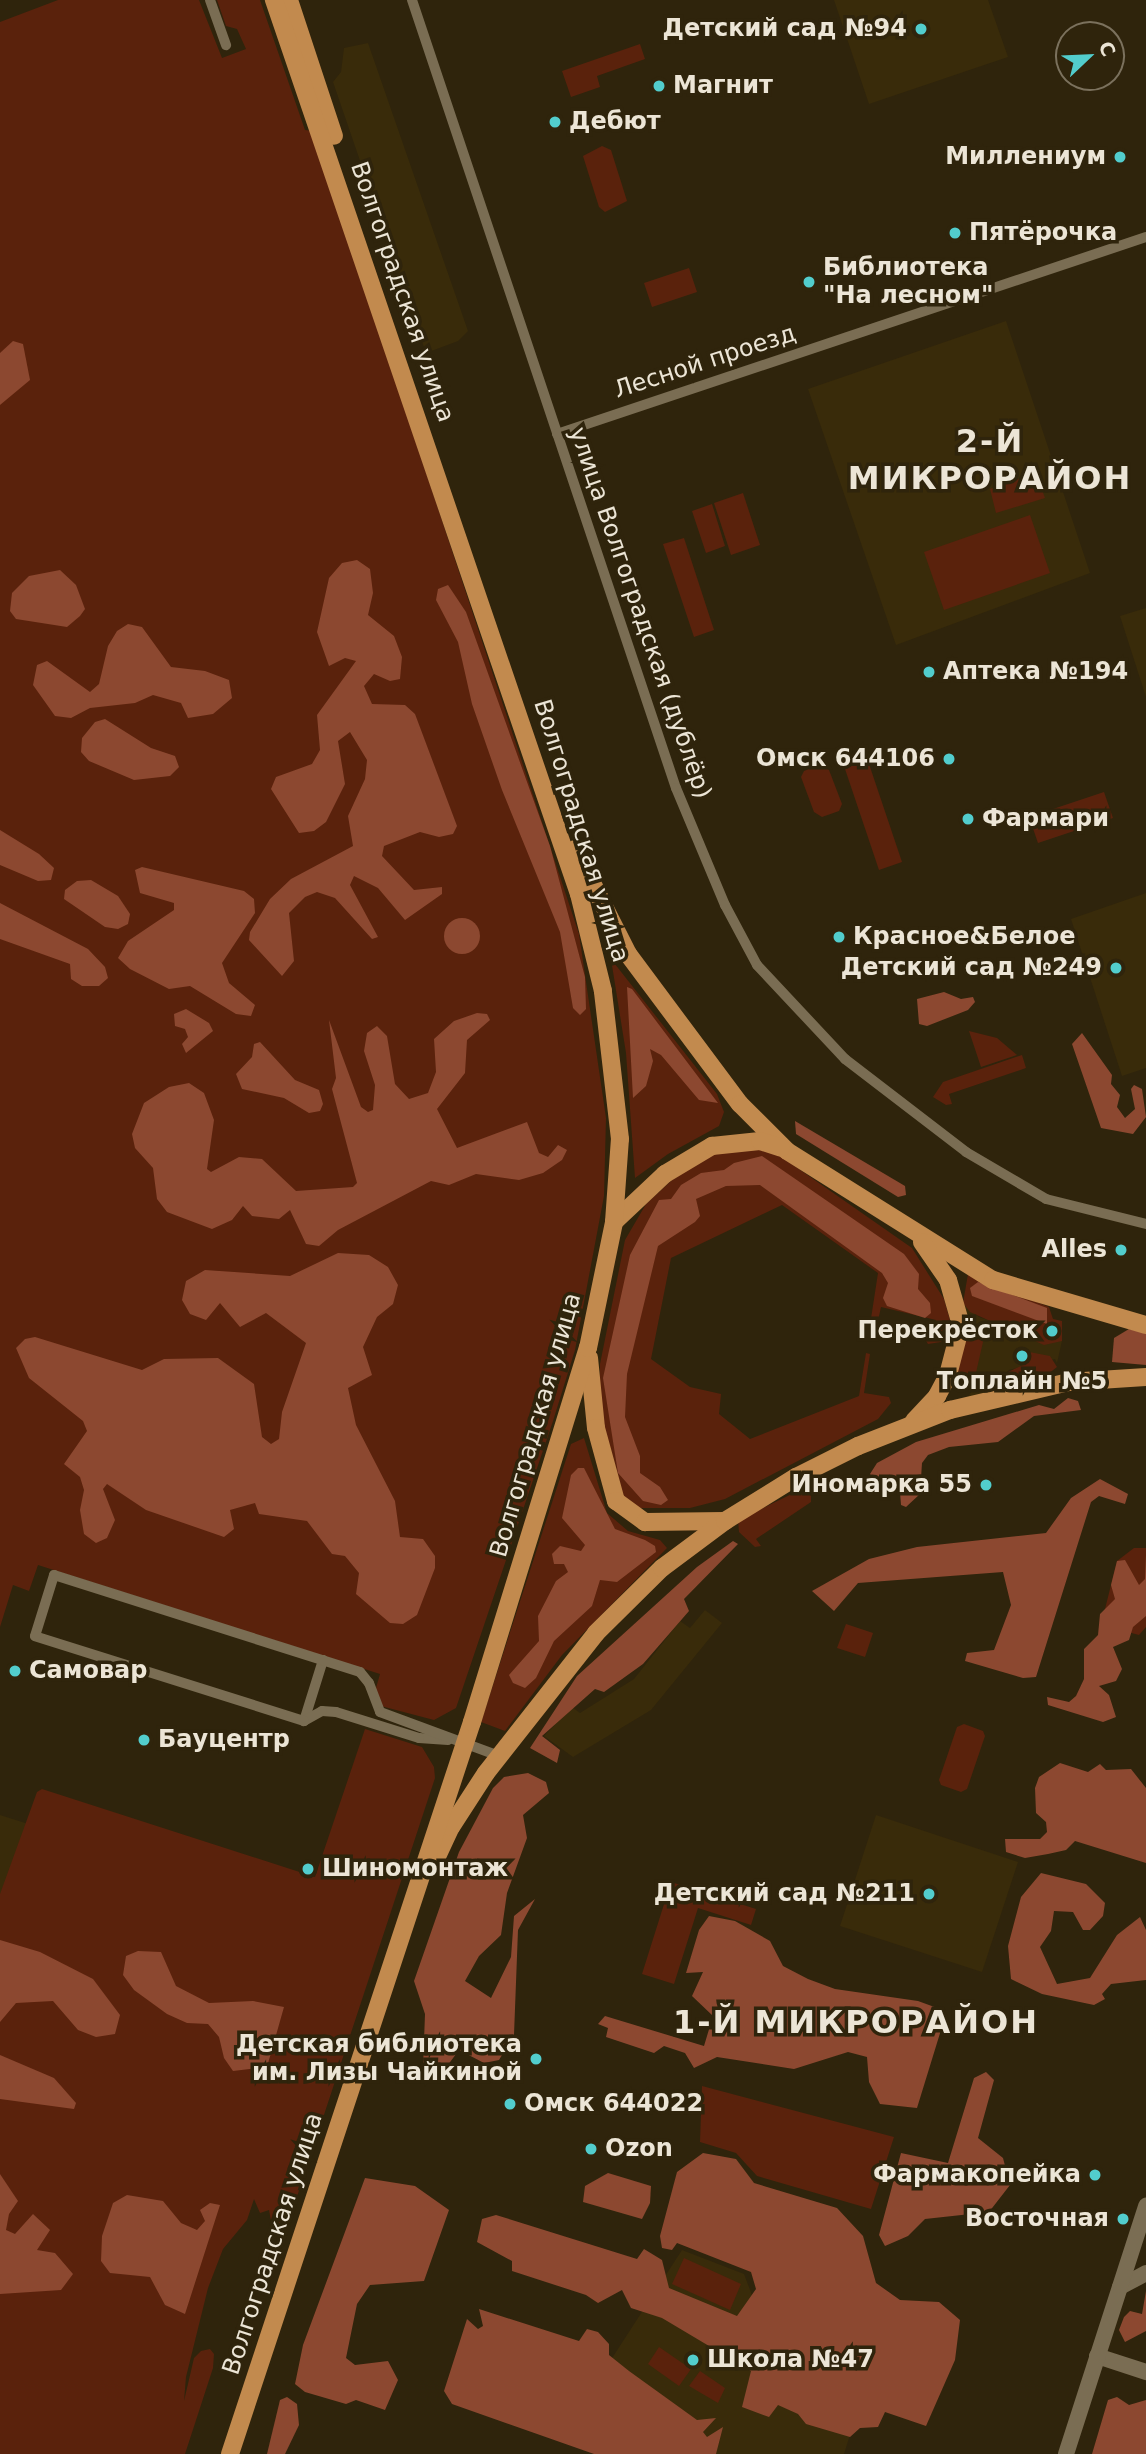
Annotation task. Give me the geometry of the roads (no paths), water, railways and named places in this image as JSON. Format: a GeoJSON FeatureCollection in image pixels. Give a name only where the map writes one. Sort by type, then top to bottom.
{"type":"FeatureCollection","features":[{"type":"Feature","properties":{"kind":"main road","name":"Волгоградская улица"},"geometry":{"type":"LineString","coordinates":[[230,2454],[456,1743],[588,1348],[614,1222],[618,1100],[603,991],[579,894],[274,0]]}},
{"type":"Feature","properties":{"kind":"main road","name":"Волгоградская улица"},"geometry":{"type":"LineString","coordinates":[[289,0],[580,860],[628,954],[686,1036],[740,1104],[787,1151],[916,1235],[993,1280],[1022,1291],[1146,1325]]}},
{"type":"Feature","properties":{"kind":"main road"},"geometry":{"type":"LineString","coordinates":[[614,1222],[665,1174],[712,1146],[760,1141],[787,1151]]}},
{"type":"Feature","properties":{"kind":"main road"},"geometry":{"type":"LineString","coordinates":[[908,1425],[937,1396],[956,1356],[961,1325],[947,1280],[916,1235]]}},
{"type":"Feature","properties":{"kind":"main road"},"geometry":{"type":"LineString","coordinates":[[588,1348],[596,1427],[617,1501],[645,1522],[725,1521]]}},
{"type":"Feature","properties":{"kind":"main road"},"geometry":{"type":"LineString","coordinates":[[908,1425],[1031,1388],[1102,1378],[1146,1377]]}},
{"type":"Feature","properties":{"kind":"main road","name":"Волгоградская улица"},"geometry":{"type":"LineString","coordinates":[[241,2454],[430,1874],[451,1827],[499,1756],[596,1633],[662,1568],[725,1521],[796,1477],[908,1425]]}},
{"type":"Feature","properties":{"kind":"main road"},"geometry":{"type":"LineString","coordinates":[[1066,2454],[1146,2206]]}},
{"type":"Feature","properties":{"kind":"main road"},"geometry":{"type":"LineString","coordinates":[[1120,2287],[1146,2273]]}},
{"type":"Feature","properties":{"kind":"main road"},"geometry":{"type":"LineString","coordinates":[[1097,2356],[1146,2372]]}},
{"type":"Feature","properties":{"kind":"street"},"geometry":{"type":"LineString","coordinates":[[210,0],[226,45]]}},
{"type":"Feature","properties":{"kind":"street","name":"улица Волгоградская (дублёр)"},"geometry":{"type":"LineString","coordinates":[[412,0],[676,788],[751,956],[779,993],[845,1059],[966,1152],[1046,1199],[1146,1224]]}},
{"type":"Feature","properties":{"kind":"street","name":"Лесной проезд"},"geometry":{"type":"LineString","coordinates":[[557,434],[1146,237]]}},
{"type":"Feature","properties":{"kind":"street"},"geometry":{"type":"LineString","coordinates":[[456,1743],[422,1726],[380,1712],[365,1676],[323,1660],[54,1575],[35,1636],[303,1721],[321,1712],[336,1712],[419,1738],[456,1743],[499,1756]]}},
{"type":"Feature","properties":{"kind":"street"},"geometry":{"type":"LineString","coordinates":[[303,1721],[323,1660]]}},
{"type":"Feature","properties":{"kind":"place","name":"Детский сад №94"},"geometry":{"type":"Point","coordinates":[921,29]}},
{"type":"Feature","properties":{"kind":"place","name":"Магнит"},"geometry":{"type":"Point","coordinates":[659,86]}},
{"type":"Feature","properties":{"kind":"place","name":"Дебют"},"geometry":{"type":"Point","coordinates":[555,122]}},
{"type":"Feature","properties":{"kind":"place","name":"Миллениум"},"geometry":{"type":"Point","coordinates":[1120,157]}},
{"type":"Feature","properties":{"kind":"place","name":"Пятёрочка"},"geometry":{"type":"Point","coordinates":[955,233]}},
{"type":"Feature","properties":{"kind":"place","name":"Библиотека \"На лесном\""},"geometry":{"type":"Point","coordinates":[809,282]}},
{"type":"Feature","properties":{"kind":"place","name":"Аптека №194"},"geometry":{"type":"Point","coordinates":[929,672]}},
{"type":"Feature","properties":{"kind":"place","name":"Омск 644106"},"geometry":{"type":"Point","coordinates":[949,759]}},
{"type":"Feature","properties":{"kind":"place","name":"Фармари"},"geometry":{"type":"Point","coordinates":[968,819]}},
{"type":"Feature","properties":{"kind":"place","name":"Красное&Белое"},"geometry":{"type":"Point","coordinates":[839,937]}},
{"type":"Feature","properties":{"kind":"place","name":"Детский сад №249"},"geometry":{"type":"Point","coordinates":[1116,968]}},
{"type":"Feature","properties":{"kind":"place","name":"Alles"},"geometry":{"type":"Point","coordinates":[1121,1250]}},
{"type":"Feature","properties":{"kind":"place","name":"Перекрёсток"},"geometry":{"type":"Point","coordinates":[1052,1331]}},
{"type":"Feature","properties":{"kind":"place","name":"Топлайн №5"},"geometry":{"type":"Point","coordinates":[1022,1356]}},
{"type":"Feature","properties":{"kind":"place","name":"Иномарка 55"},"geometry":{"type":"Point","coordinates":[986,1485]}},
{"type":"Feature","properties":{"kind":"place","name":"Самовар"},"geometry":{"type":"Point","coordinates":[15,1671]}},
{"type":"Feature","properties":{"kind":"place","name":"Бауцентр"},"geometry":{"type":"Point","coordinates":[144,1740]}},
{"type":"Feature","properties":{"kind":"place","name":"Шиномонтаж"},"geometry":{"type":"Point","coordinates":[308,1869]}},
{"type":"Feature","properties":{"kind":"place","name":"Детский сад №211"},"geometry":{"type":"Point","coordinates":[929,1894]}},
{"type":"Feature","properties":{"kind":"place","name":"Детская библиотека им. Лизы Чайкиной"},"geometry":{"type":"Point","coordinates":[536,2059]}},
{"type":"Feature","properties":{"kind":"place","name":"Омск 644022"},"geometry":{"type":"Point","coordinates":[510,2104]}},
{"type":"Feature","properties":{"kind":"place","name":"Ozon"},"geometry":{"type":"Point","coordinates":[591,2149]}},
{"type":"Feature","properties":{"kind":"place","name":"Фармакопейка"},"geometry":{"type":"Point","coordinates":[1095,2175]}},
{"type":"Feature","properties":{"kind":"place","name":"Восточная"},"geometry":{"type":"Point","coordinates":[1123,2219]}},
{"type":"Feature","properties":{"kind":"place","name":"Школа №47"},"geometry":{"type":"Point","coordinates":[693,2360]}},
{"type":"Feature","properties":{"kind":"district","name":"2-Й МИКРОРАЙОН"},"geometry":{"type":"Point","coordinates":[990,460]}},
{"type":"Feature","properties":{"kind":"district","name":"1-Й МИКРОРАЙОН"},"geometry":{"type":"Point","coordinates":[856,2022]}}]}
